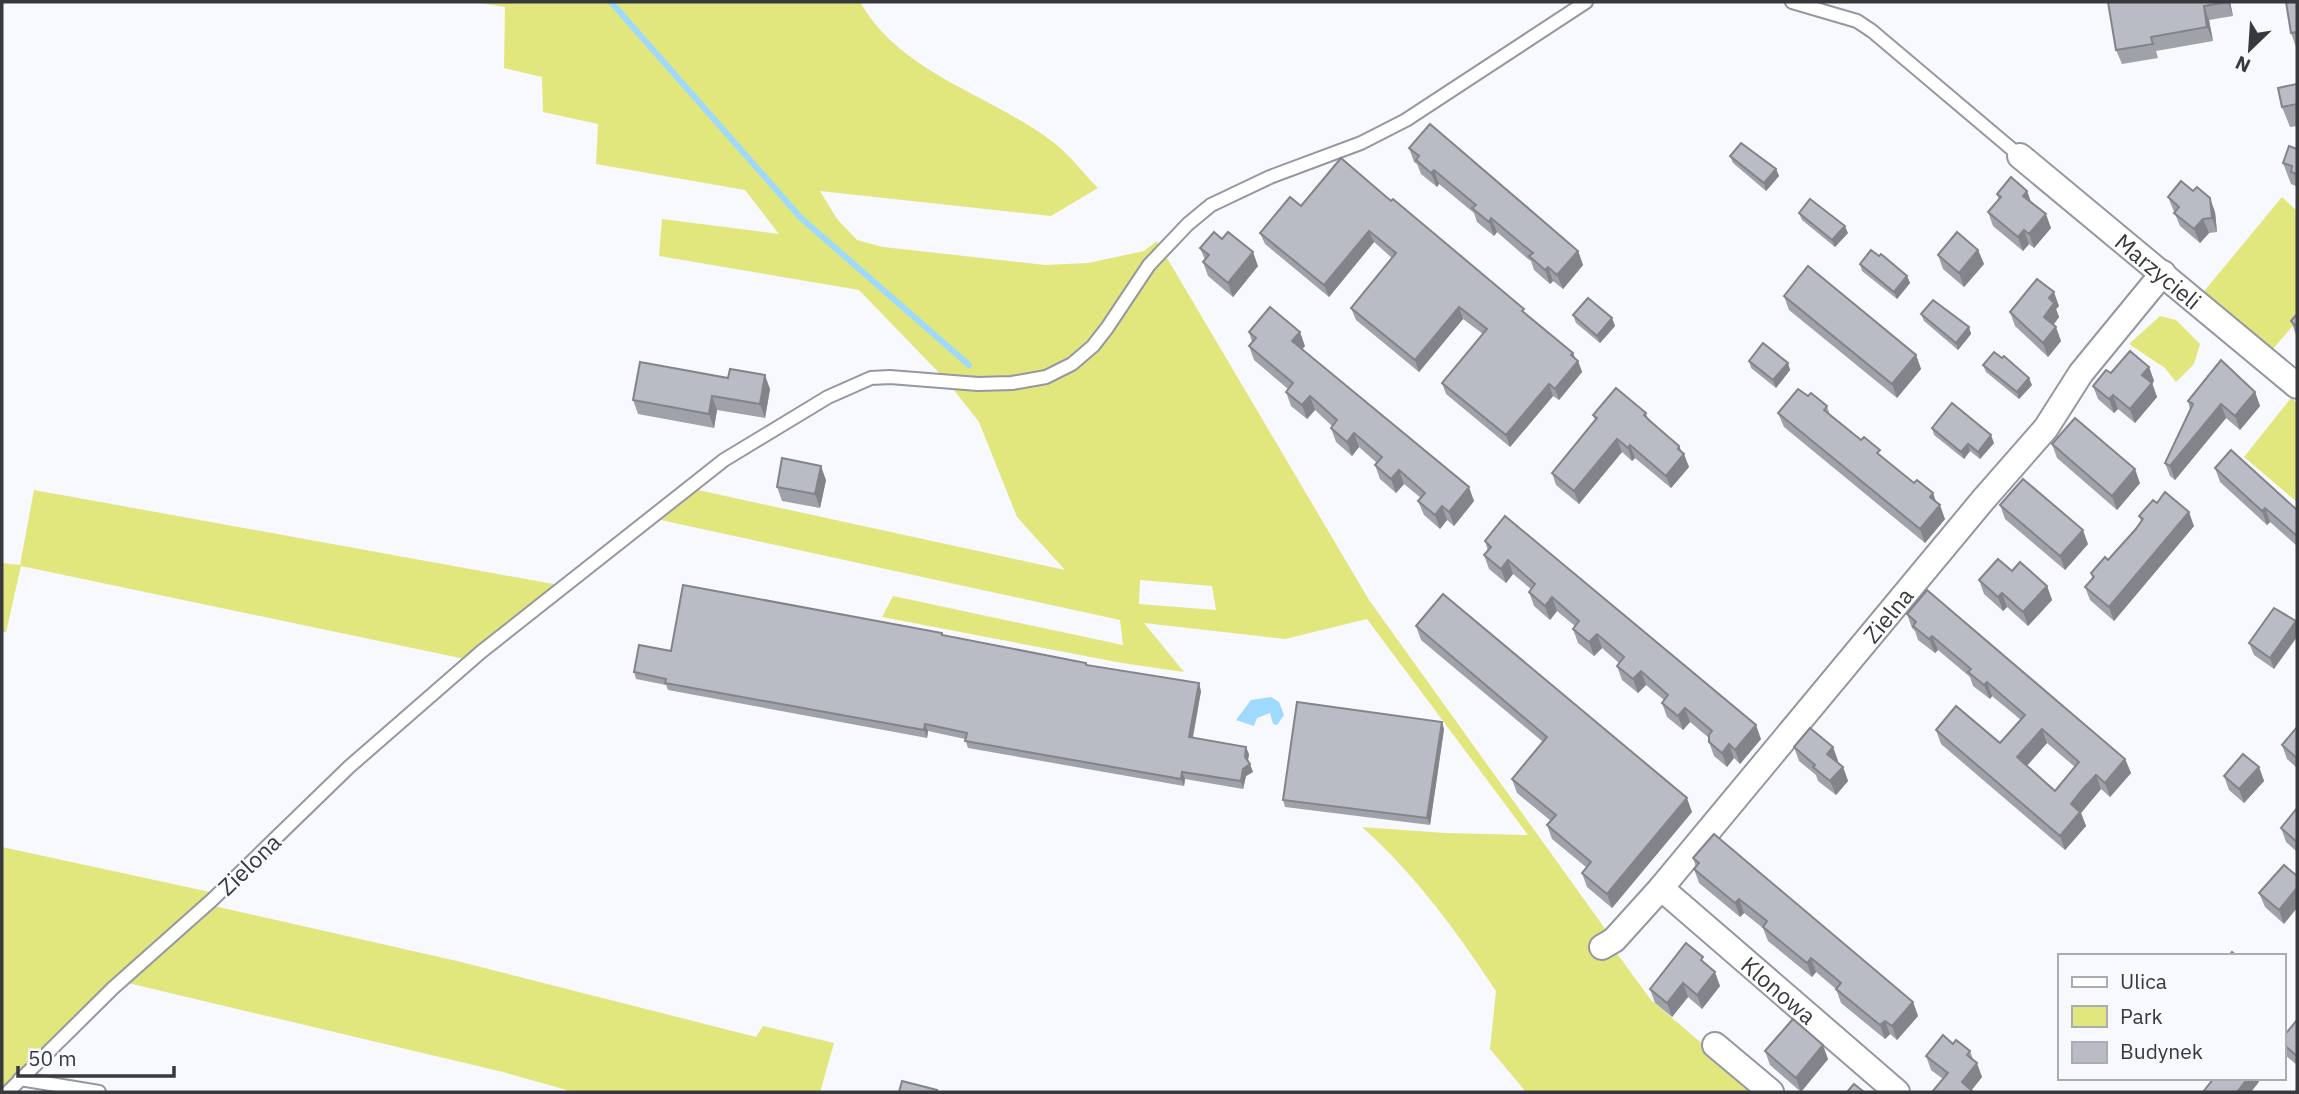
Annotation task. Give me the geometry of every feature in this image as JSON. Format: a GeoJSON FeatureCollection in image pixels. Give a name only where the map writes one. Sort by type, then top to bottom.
{"type":"FeatureCollection","features":[{"type":"Feature","properties":{"kind":"street","name":"Marzycieli"},"geometry":{"type":"LineString","coordinates":[[2020,156],[2297,386]]}},
{"type":"Feature","properties":{"kind":"street","name":"Zielna"},"geometry":{"type":"LineString","coordinates":[[1602,947],[1614,940],[1661,888],[2046,428],[2081,373],[2163,273]]}},
{"type":"Feature","properties":{"kind":"street","name":"Klonowa"},"geometry":{"type":"LineString","coordinates":[[1661,888],[1897,1092]]}},
{"type":"Feature","properties":{"kind":"street"},"geometry":{"type":"LineString","coordinates":[[1715,1045],[1772,1092]]}},
{"type":"Feature","properties":{"kind":"lane","name":"Zielona"},"geometry":{"type":"LineString","coordinates":[[8,1092],[113,988],[212,900],[349,767],[481,652],[724,460],[828,397],[871,378],[978,384],[1012,383],[1046,377],[1072,364],[1093,346],[1107,328],[1149,265],[1188,224],[1211,205],[1270,177],[1361,143],[1406,120],[1587,2]]}},
{"type":"Feature","properties":{"kind":"lane"},"geometry":{"type":"LineString","coordinates":[[1792,2],[1857,21],[1872,31],[2020,156]]}},
{"type":"Feature","properties":{"kind":"lane"},"geometry":{"type":"LineString","coordinates":[[20,1079],[99,1092]]}},
{"type":"Feature","properties":{"kind":"green space"},"geometry":{"type":"Polygon","coordinates":[[[474,2],[860,2],[877,27],[922,65],[1028,125],[1059,147],[1098,188],[1051,216],[820,191],[837,219],[857,240],[883,247],[1045,265],[1088,263],[1144,251],[1157,241],[1369,600],[1606,930],[1602,933],[1651,1000],[1759,1092],[1526,1092],[1490,1049],[1496,991],[1434,904],[1400,864],[1362,827],[1528,835],[1367,619],[1285,639],[1144,623],[1184,672],[1122,663],[882,617],[893,596],[1123,645],[1120,620],[661,520],[698,490],[1065,570],[1017,517],[979,422],[946,380],[859,290],[659,256],[662,219],[779,234],[745,190],[596,164],[598,124],[543,112],[542,77],[504,68],[505,7],[474,2]],[[1140,580],[1139,604],[1216,610],[1212,586],[1140,580]]]}},
{"type":"Feature","properties":{"kind":"green space"},"geometry":{"type":"Polygon","coordinates":[[[2282,197],[2297,211],[2297,321],[2272,350],[2201,295],[2282,197]]]}},
{"type":"Feature","properties":{"kind":"green space"},"geometry":{"type":"Polygon","coordinates":[[[2160,316],[2176,320],[2200,344],[2194,364],[2176,382],[2165,368],[2129,344],[2160,316]]]}},
{"type":"Feature","properties":{"kind":"green space"},"geometry":{"type":"Polygon","coordinates":[[[2291,398],[2297,403],[2297,502],[2244,457],[2291,398]]]}},
{"type":"Feature","properties":{"kind":"green space"},"geometry":{"type":"Polygon","coordinates":[[[34,490],[559,585],[465,659],[21,566],[6,632],[2,632],[2,563],[20,565],[34,490]]]}},
{"type":"Feature","properties":{"kind":"green space"},"geometry":{"type":"Polygon","coordinates":[[[2,847],[210,892],[90,1002],[6,1092],[2,1092],[2,847]]]}},
{"type":"Feature","properties":{"kind":"green space"},"geometry":{"type":"Polygon","coordinates":[[[214,906],[457,961],[756,1037],[763,1026],[834,1043],[820,1092],[574,1092],[503,1072],[128,983],[214,906]]]}},
{"type":"Feature","properties":{"kind":"water"},"geometry":{"type":"Polygon","coordinates":[[[1271,697],[1279,702],[1284,715],[1277,725],[1273,724],[1270,713],[1257,718],[1254,726],[1236,720],[1251,700],[1271,697]]]}},
{"type":"Feature","properties":{"kind":"building"},"geometry":{"type":"Polygon","coordinates":[[[2108,2],[2228,2],[2204,6],[2207,27],[2151,37],[2153,44],[2116,50],[2108,2]]]}},
{"type":"Feature","properties":{"kind":"building"},"geometry":{"type":"Polygon","coordinates":[[[2286,2],[2297,2],[2297,32],[2291,33],[2286,2]]]}},
{"type":"Feature","properties":{"kind":"building"},"geometry":{"type":"Polygon","coordinates":[[[2297,84],[2297,104],[2282,107],[2278,88],[2297,84]]]}},
{"type":"Feature","properties":{"kind":"building"},"geometry":{"type":"Polygon","coordinates":[[[1430,124],[1578,251],[1557,275],[1548,267],[1545,270],[1529,256],[1533,253],[1491,218],[1489,222],[1472,208],[1476,205],[1434,170],[1431,173],[1416,160],[1419,156],[1409,148],[1430,124]]]}},
{"type":"Feature","properties":{"kind":"building"},"geometry":{"type":"Polygon","coordinates":[[[1741,143],[1776,169],[1764,183],[1730,156],[1741,143]]]}},
{"type":"Feature","properties":{"kind":"building"},"geometry":{"type":"Polygon","coordinates":[[[2289,146],[2297,149],[2297,174],[2291,172],[2292,166],[2283,163],[2289,146]]]}},
{"type":"Feature","properties":{"kind":"building"},"geometry":{"type":"Polygon","coordinates":[[[1341,158],[1524,309],[1522,311],[1573,353],[1571,355],[1578,361],[1555,389],[1549,384],[1506,435],[1442,383],[1487,329],[1459,307],[1415,360],[1351,308],[1396,253],[1369,231],[1324,285],[1260,233],[1290,197],[1301,206],[1341,158]]]}},
{"type":"Feature","properties":{"kind":"building"},"geometry":{"type":"Polygon","coordinates":[[[2011,177],[2027,191],[2023,196],[2046,214],[2029,234],[2024,230],[2018,237],[1988,212],[2001,197],[1997,194],[2011,177]]]}},
{"type":"Feature","properties":{"kind":"building"},"geometry":{"type":"Polygon","coordinates":[[[2181,181],[2193,191],[2197,187],[2210,198],[2212,218],[2203,219],[2194,229],[2174,213],[2179,207],[2168,197],[2181,181]]]}},
{"type":"Feature","properties":{"kind":"building"},"geometry":{"type":"Polygon","coordinates":[[[1810,199],[1845,226],[1832,240],[1799,213],[1810,199]]]}},
{"type":"Feature","properties":{"kind":"building"},"geometry":{"type":"Polygon","coordinates":[[[1214,232],[1222,239],[1228,232],[1253,252],[1228,283],[1203,262],[1209,255],[1200,248],[1214,232]]]}},
{"type":"Feature","properties":{"kind":"building"},"geometry":{"type":"Polygon","coordinates":[[[1957,232],[1978,250],[1959,273],[1938,255],[1957,232]]]}},
{"type":"Feature","properties":{"kind":"building"},"geometry":{"type":"Polygon","coordinates":[[[1871,250],[1879,256],[1881,254],[1907,276],[1894,292],[1860,264],[1871,250]]]}},
{"type":"Feature","properties":{"kind":"building"},"geometry":{"type":"Polygon","coordinates":[[[1808,266],[1916,355],[1892,384],[1784,296],[1808,266]]]}},
{"type":"Feature","properties":{"kind":"building"},"geometry":{"type":"Polygon","coordinates":[[[2037,279],[2054,292],[2049,298],[2054,303],[2044,317],[2056,327],[2043,343],[2010,312],[2037,279]]]}},
{"type":"Feature","properties":{"kind":"building"},"geometry":{"type":"Polygon","coordinates":[[[1588,298],[1612,318],[1597,336],[1573,315],[1588,298]]]}},
{"type":"Feature","properties":{"kind":"building"},"geometry":{"type":"Polygon","coordinates":[[[1933,300],[1969,327],[1956,343],[1921,314],[1933,300]]]}},
{"type":"Feature","properties":{"kind":"building"},"geometry":{"type":"Polygon","coordinates":[[[1270,307],[1300,332],[1292,341],[1469,487],[1449,512],[1442,506],[1435,515],[1418,501],[1425,493],[1399,470],[1391,479],[1375,465],[1382,457],[1354,433],[1347,442],[1331,428],[1337,420],[1310,396],[1302,405],[1286,392],[1293,383],[1249,346],[1256,338],[1249,332],[1270,307]]]}},
{"type":"Feature","properties":{"kind":"building"},"geometry":{"type":"Polygon","coordinates":[[[2297,314],[2297,327],[2291,321],[2297,314]]]}},
{"type":"Feature","properties":{"kind":"building"},"geometry":{"type":"Polygon","coordinates":[[[1763,343],[1788,363],[1773,380],[1749,361],[1763,343]]]}},
{"type":"Feature","properties":{"kind":"building"},"geometry":{"type":"Polygon","coordinates":[[[2130,351],[2149,367],[2142,375],[2152,383],[2130,409],[2113,395],[2109,399],[2093,386],[2106,370],[2111,373],[2130,351]]]}},
{"type":"Feature","properties":{"kind":"building"},"geometry":{"type":"Polygon","coordinates":[[[1994,352],[2002,358],[2004,356],[2029,378],[2017,392],[1983,365],[1994,352]]]}},
{"type":"Feature","properties":{"kind":"building"},"geometry":{"type":"Polygon","coordinates":[[[2221,360],[2255,392],[2235,416],[2221,404],[2170,466],[2165,463],[2193,404],[2188,401],[2221,360]]]}},
{"type":"Feature","properties":{"kind":"building"},"geometry":{"type":"Polygon","coordinates":[[[640,362],[728,378],[730,369],[765,375],[760,404],[712,396],[709,414],[633,400],[640,362]]]}},
{"type":"Feature","properties":{"kind":"building"},"geometry":{"type":"Polygon","coordinates":[[[1616,388],[1646,413],[1644,415],[1679,446],[1678,449],[1684,454],[1666,476],[1630,445],[1628,448],[1617,439],[1574,491],[1552,473],[1597,418],[1593,415],[1616,388]]]}},
{"type":"Feature","properties":{"kind":"building"},"geometry":{"type":"Polygon","coordinates":[[[1798,389],[1808,396],[1811,393],[1827,406],[1824,410],[1861,440],[1864,437],[1880,450],[1877,453],[1914,483],[1917,480],[1933,493],[1930,497],[1940,505],[1920,529],[1778,413],[1798,389]]]}},
{"type":"Feature","properties":{"kind":"building"},"geometry":{"type":"Polygon","coordinates":[[[1952,403],[1991,435],[1978,452],[1968,444],[1961,452],[1932,428],[1952,403]]]}},
{"type":"Feature","properties":{"kind":"building"},"geometry":{"type":"Polygon","coordinates":[[[2075,418],[2135,469],[2112,496],[2052,444],[2075,418]]]}},
{"type":"Feature","properties":{"kind":"building"},"geometry":{"type":"Polygon","coordinates":[[[2231,450],[2297,510],[2297,536],[2265,508],[2262,511],[2215,468],[2231,450]]]}},
{"type":"Feature","properties":{"kind":"building"},"geometry":{"type":"Polygon","coordinates":[[[782,458],[821,466],[815,494],[777,487],[782,458]]]}},
{"type":"Feature","properties":{"kind":"building"},"geometry":{"type":"Polygon","coordinates":[[[2023,479],[2083,530],[2060,556],[2000,505],[2023,479]]]}},
{"type":"Feature","properties":{"kind":"building"},"geometry":{"type":"Polygon","coordinates":[[[2165,492],[2189,512],[2109,607],[2085,587],[2094,577],[2091,573],[2105,557],[2108,560],[2143,519],[2139,516],[2153,500],[2157,503],[2165,492]]]}},
{"type":"Feature","properties":{"kind":"building"},"geometry":{"type":"Polygon","coordinates":[[[1505,516],[1756,725],[1735,750],[1729,744],[1722,753],[1709,742],[1712,731],[1685,708],[1678,716],[1662,703],[1668,695],[1641,671],[1633,679],[1617,666],[1624,657],[1597,634],[1589,642],[1573,629],[1579,621],[1552,597],[1545,606],[1529,592],[1535,584],[1508,560],[1501,569],[1484,555],[1491,547],[1485,541],[1505,516]]]}},
{"type":"Feature","properties":{"kind":"building"},"geometry":{"type":"Polygon","coordinates":[[[1998,559],[2012,571],[2020,562],[2047,586],[2023,612],[2002,593],[1998,597],[1979,580],[1998,559]]]}},
{"type":"Feature","properties":{"kind":"building"},"geometry":{"type":"Polygon","coordinates":[[[683,585],[942,633],[1086,665],[1199,683],[1189,737],[1246,747],[1245,757],[1250,764],[1243,769],[1241,781],[1182,772],[1181,779],[965,741],[967,733],[925,724],[924,730],[665,683],[666,679],[634,672],[639,645],[671,651],[683,585]]]}},
{"type":"Feature","properties":{"kind":"building"},"geometry":{"type":"Polygon","coordinates":[[[1927,590],[2125,759],[2105,783],[2096,775],[2082,790],[2071,804],[2080,812],[2060,836],[1936,730],[1956,706],[2000,743],[2025,715],[1987,682],[1984,685],[1968,672],[1971,669],[1932,636],[1929,639],[1913,626],[1916,622],[1907,614],[1927,590]],[[2042,729],[2017,757],[2055,791],[2079,762],[2042,729]]]}},
{"type":"Feature","properties":{"kind":"building"},"geometry":{"type":"Polygon","coordinates":[[[1443,594],[1687,798],[1607,894],[1582,873],[1591,862],[1547,825],[1556,815],[1512,779],[1547,737],[1416,626],[1443,594]]]}},
{"type":"Feature","properties":{"kind":"building"},"geometry":{"type":"Polygon","coordinates":[[[2274,608],[2296,621],[2270,658],[2249,643],[2274,608]]]}},
{"type":"Feature","properties":{"kind":"building"},"geometry":{"type":"Polygon","coordinates":[[[1297,702],[1442,722],[1427,818],[1283,800],[1297,702]]]}},
{"type":"Feature","properties":{"kind":"building"},"geometry":{"type":"Polygon","coordinates":[[[2297,727],[2297,758],[2282,745],[2297,727]]]}},
{"type":"Feature","properties":{"kind":"building"},"geometry":{"type":"Polygon","coordinates":[[[1810,728],[1833,747],[1827,754],[1843,767],[1830,781],[1794,747],[1810,728]]]}},
{"type":"Feature","properties":{"kind":"building"},"geometry":{"type":"Polygon","coordinates":[[[2243,754],[2259,767],[2239,789],[2224,776],[2243,754]]]}},
{"type":"Feature","properties":{"kind":"building"},"geometry":{"type":"Polygon","coordinates":[[[2297,808],[2297,842],[2281,828],[2297,808]]]}},
{"type":"Feature","properties":{"kind":"building"},"geometry":{"type":"Polygon","coordinates":[[[1714,834],[1913,1002],[1892,1026],[1885,1021],[1880,1025],[1836,989],[1841,983],[1811,958],[1807,963],[1763,927],[1767,921],[1739,899],[1735,903],[1694,869],[1699,863],[1693,858],[1714,834]]]}},
{"type":"Feature","properties":{"kind":"building"},"geometry":{"type":"Polygon","coordinates":[[[2284,865],[2297,876],[2297,888],[2279,910],[2259,893],[2284,865]]]}},
{"type":"Feature","properties":{"kind":"building"},"geometry":{"type":"Polygon","coordinates":[[[1686,943],[1703,957],[1701,960],[1715,972],[1697,995],[1683,983],[1667,1003],[1650,989],[1686,943]]]}},
{"type":"Feature","properties":{"kind":"building"},"geometry":{"type":"Polygon","coordinates":[[[1793,1019],[1823,1045],[1796,1078],[1765,1051],[1793,1019]]]}},
{"type":"Feature","properties":{"kind":"building"},"geometry":{"type":"Polygon","coordinates":[[[2297,1020],[2297,1056],[2285,1046],[2285,1035],[2297,1020]]]}},
{"type":"Feature","properties":{"kind":"building"},"geometry":{"type":"Polygon","coordinates":[[[1943,1035],[1953,1044],[1956,1040],[1970,1051],[1967,1055],[1977,1063],[1962,1082],[1973,1092],[1932,1092],[1948,1073],[1926,1056],[1943,1035]]]}},
{"type":"Feature","properties":{"kind":"building"},"geometry":{"type":"Polygon","coordinates":[[[2212,1080],[2246,1080],[2237,1092],[2203,1092],[2212,1080]]]}},
{"type":"Feature","properties":{"kind":"building"},"geometry":{"type":"Polygon","coordinates":[[[902,1081],[937,1090],[899,1092],[902,1081]]]}},
{"type":"Feature","properties":{"kind":"building"},"geometry":{"type":"Polygon","coordinates":[[[1854,1084],[1864,1092],[1847,1092],[1854,1084]]]}},
{"type":"Feature","properties":{"kind":"waterway"},"geometry":{"type":"LineString","coordinates":[[611,2],[801,218],[969,365]]}}]}
